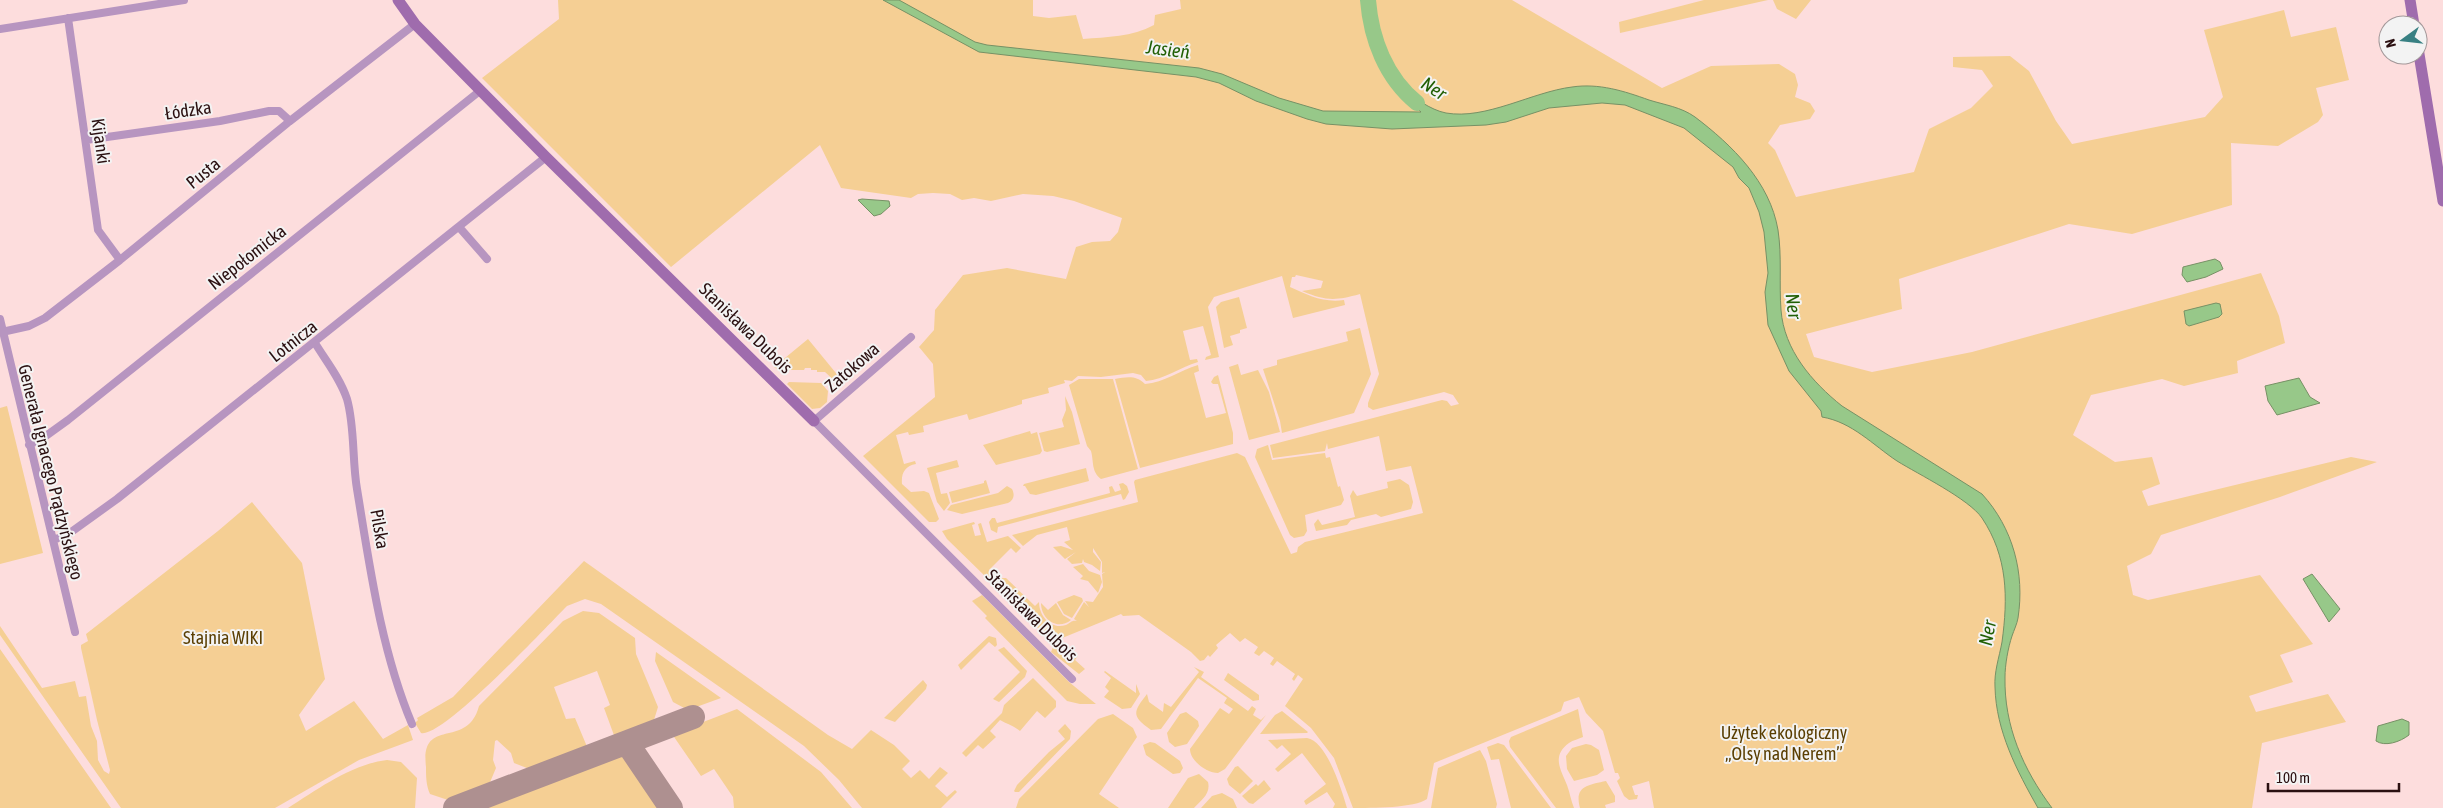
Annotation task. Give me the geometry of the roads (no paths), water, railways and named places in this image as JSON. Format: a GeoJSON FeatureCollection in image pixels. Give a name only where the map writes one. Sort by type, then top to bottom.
{"type":"FeatureCollection","features":[{"type":"Feature","properties":{"kind":"street"},"geometry":{"type":"LineString","coordinates":[[0,29],[184,0]]}},
{"type":"Feature","properties":{"kind":"street","name":"Stanisława Dubois"},"geometry":{"type":"LineString","coordinates":[[398,0],[415,24],[546,157],[1072,679]]}},
{"type":"Feature","properties":{"kind":"street"},"geometry":{"type":"LineString","coordinates":[[2410,0],[2412,15]]}},
{"type":"Feature","properties":{"kind":"street","name":"Kijanki"},"geometry":{"type":"LineString","coordinates":[[68,18],[98,230],[120,260]]}},
{"type":"Feature","properties":{"kind":"street","name":"Pusta"},"geometry":{"type":"LineString","coordinates":[[2,332],[29,326],[45,318],[415,24]]}},
{"type":"Feature","properties":{"kind":"street"},"geometry":{"type":"LineString","coordinates":[[2421,65],[2443,201]]}},
{"type":"Feature","properties":{"kind":"street","name":"Niepołomicka"},"geometry":{"type":"LineString","coordinates":[[29,445],[43,438],[68,420],[481,90]]}},
{"type":"Feature","properties":{"kind":"street","name":"Łódzka"},"geometry":{"type":"LineString","coordinates":[[86,140],[269,111],[278,111],[290,122]]}},
{"type":"Feature","properties":{"kind":"street","name":"Lotnicza"},"geometry":{"type":"LineString","coordinates":[[53,540],[67,535],[118,499],[546,157]]}},
{"type":"Feature","properties":{"kind":"street"},"geometry":{"type":"LineString","coordinates":[[459,227],[487,258]]}},
{"type":"Feature","properties":{"kind":"street","name":"Generała Ignacego Prądzyńskiego"},"geometry":{"type":"LineString","coordinates":[[0,318],[75,632]]}},
{"type":"Feature","properties":{"kind":"street","name":"Zatokowa"},"geometry":{"type":"LineString","coordinates":[[814,421],[911,337]]}},
{"type":"Feature","properties":{"kind":"street","name":"Pilska"},"geometry":{"type":"LineString","coordinates":[[315,343],[336,375],[347,400],[357,488],[378,603],[392,670],[412,724]]}},
{"type":"Feature","properties":{"kind":"waterway","name":"Ner"},"geometry":{"type":"LineString","coordinates":[[1368,0],[1373,29],[1382,57],[1397,82],[1417,103]]}},
{"type":"Feature","properties":{"kind":"water label","name":"Jasień"},"geometry":{"type":"Point","coordinates":[1168,49]}},
{"type":"Feature","properties":{"kind":"park label","name":"Stajnia WIKI"},"geometry":{"type":"Point","coordinates":[223,637]}},
{"type":"Feature","properties":{"kind":"park label","name":"Użytek ekologiczny „Olsy nad Nerem”"},"geometry":{"type":"Point","coordinates":[1784,742]}}]}
